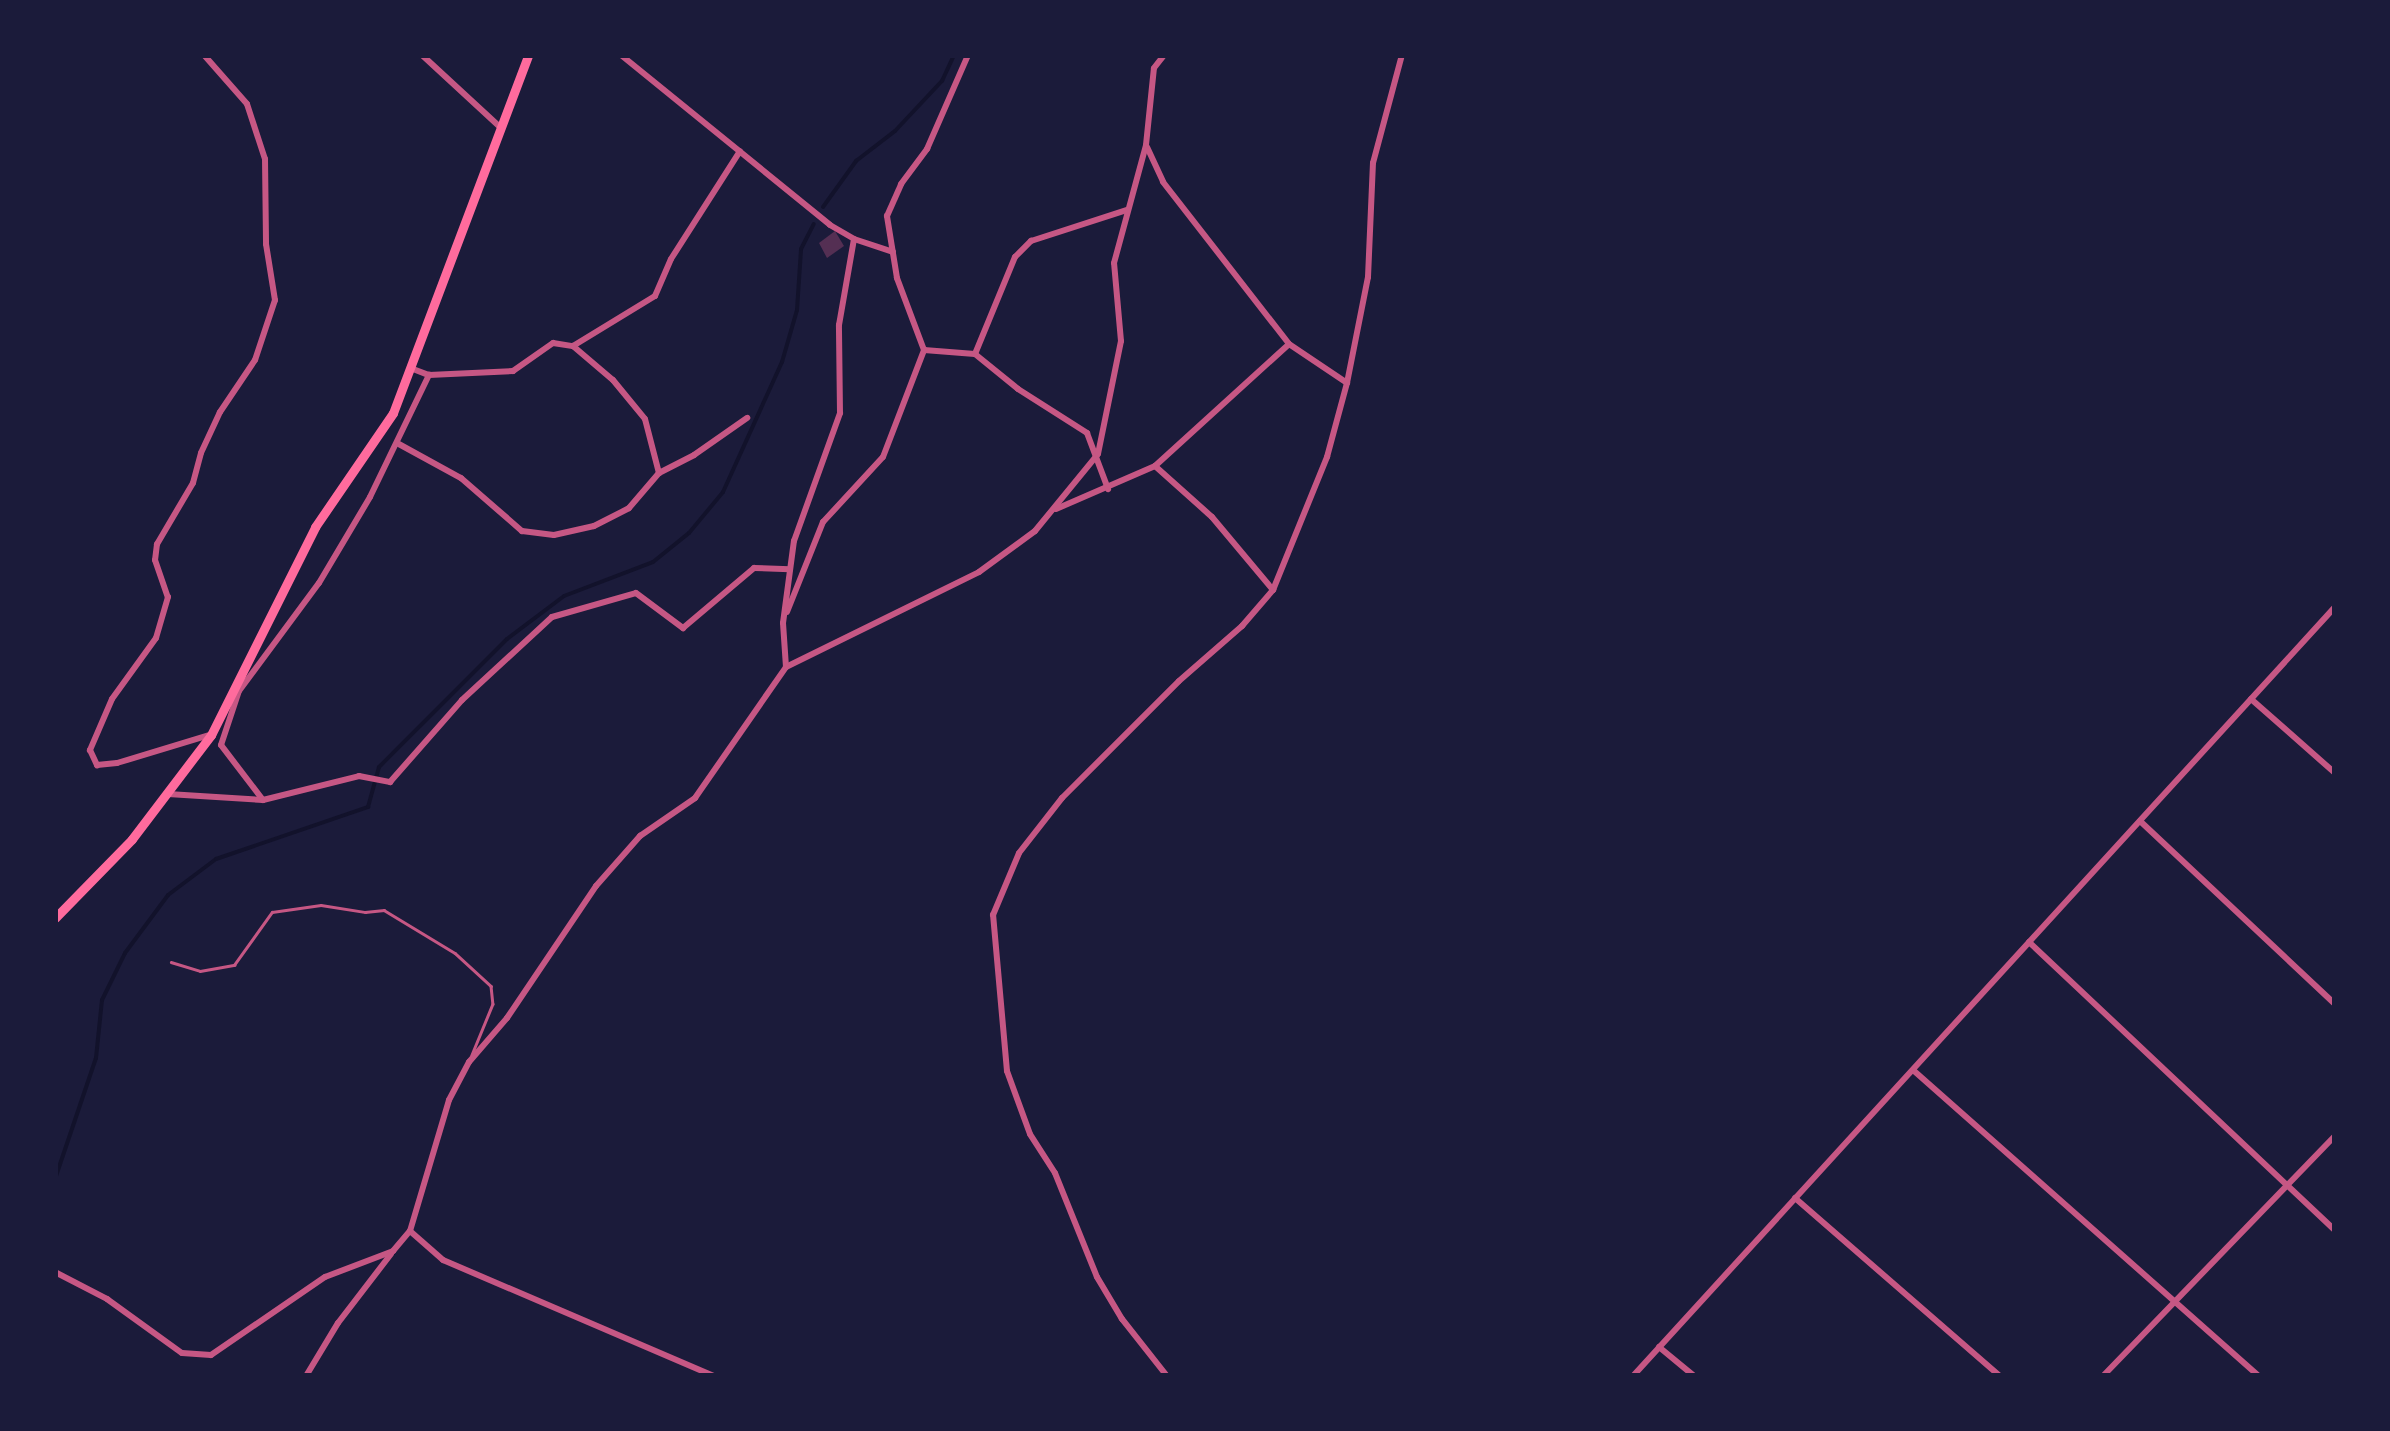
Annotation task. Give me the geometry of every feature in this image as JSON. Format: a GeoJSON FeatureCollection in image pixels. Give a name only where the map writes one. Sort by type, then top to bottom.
{"type":"FeatureCollection","features":[{"type":"Feature","properties":{"kind":"main road"},"geometry":{"type":"LineString","coordinates":[[55,918],[132,839],[211,735],[315,527],[393,413],[413,369],[528,55]]}},
{"type":"Feature","properties":{"kind":"street"},"geometry":{"type":"LineString","coordinates":[[204,55],[247,104],[265,159],[266,244],[274,300],[255,360],[220,412],[200,453],[193,484],[158,544],[155,560],[168,597],[156,638],[112,699],[90,750],[96,764],[117,764],[211,735]]}},
{"type":"Feature","properties":{"kind":"street"},"geometry":{"type":"LineString","coordinates":[[422,55],[499,126]]}},
{"type":"Feature","properties":{"kind":"street"},"geometry":{"type":"LineString","coordinates":[[620,55],[854,239],[893,252]]}},
{"type":"Feature","properties":{"kind":"street"},"geometry":{"type":"LineString","coordinates":[[784,622],[801,568],[823,522],[884,457],[924,350],[897,278],[887,216],[901,184],[927,149],[968,55]]}},
{"type":"Feature","properties":{"kind":"street"},"geometry":{"type":"LineString","coordinates":[[306,1376],[338,1323],[410,1231],[449,1100],[470,1062],[507,1018],[596,886],[640,836],[695,798],[786,667],[979,572],[1035,531],[1098,454],[1122,341],[1114,263],[1146,145],[1154,68],[1164,55]]}},
{"type":"Feature","properties":{"kind":"street"},"geometry":{"type":"LineString","coordinates":[[1167,1376],[1122,1320],[1097,1276],[1055,1173],[1030,1134],[1007,1071],[993,915],[1019,852],[1062,798],[1242,626],[1273,590],[1327,457],[1347,383],[1368,278],[1373,163],[1402,55]]}},
{"type":"Feature","properties":{"kind":"street"},"geometry":{"type":"LineString","coordinates":[[1146,145],[1163,182],[1289,344],[1347,383]]}},
{"type":"Feature","properties":{"kind":"street"},"geometry":{"type":"LineString","coordinates":[[573,346],[655,296],[671,259],[740,151]]}},
{"type":"Feature","properties":{"kind":"street"},"geometry":{"type":"LineString","coordinates":[[975,354],[1015,257],[1023,249],[1031,242],[1127,210]]}},
{"type":"Feature","properties":{"kind":"street"},"geometry":{"type":"LineString","coordinates":[[786,667],[784,622],[794,541],[840,413],[839,324],[854,239]]}},
{"type":"Feature","properties":{"kind":"street"},"geometry":{"type":"LineString","coordinates":[[413,369],[429,375],[513,372],[553,343],[573,346],[613,380],[645,420],[659,473]]}},
{"type":"Feature","properties":{"kind":"street"},"geometry":{"type":"LineString","coordinates":[[1055,509],[1154,466],[1289,344]]}},
{"type":"Feature","properties":{"kind":"street"},"geometry":{"type":"LineString","coordinates":[[924,350],[975,354],[1018,388],[1088,432],[1108,489]]}},
{"type":"Feature","properties":{"kind":"street"},"geometry":{"type":"LineString","coordinates":[[263,800],[221,745],[239,691],[319,584],[397,443],[429,375]]}},
{"type":"Feature","properties":{"kind":"street"},"geometry":{"type":"LineString","coordinates":[[397,443],[461,478],[522,531],[554,535],[594,526],[629,508],[659,473],[748,418]]}},
{"type":"Feature","properties":{"kind":"street"},"geometry":{"type":"LineString","coordinates":[[1154,466],[1212,517],[1273,590]]}},
{"type":"Feature","properties":{"kind":"street"},"geometry":{"type":"LineString","coordinates":[[168,794],[263,800],[360,776],[390,782],[498,663],[552,617],[636,593],[683,628],[754,568],[790,568]]}},
{"type":"Feature","properties":{"kind":"street"},"geometry":{"type":"LineString","coordinates":[[1633,1376],[2335,607]]}},
{"type":"Feature","properties":{"kind":"street"},"geometry":{"type":"LineString","coordinates":[[2251,699],[2335,773]]}},
{"type":"Feature","properties":{"kind":"street"},"geometry":{"type":"LineString","coordinates":[[2140,821],[2335,1004]]}},
{"type":"Feature","properties":{"kind":"street"},"geometry":{"type":"LineString","coordinates":[[2029,942],[2335,1230]]}},
{"type":"Feature","properties":{"kind":"street"},"geometry":{"type":"LineString","coordinates":[[1912,1070],[2258,1376]]}},
{"type":"Feature","properties":{"kind":"street"},"geometry":{"type":"LineString","coordinates":[[2103,1376],[2286,1182],[2335,1136]]}},
{"type":"Feature","properties":{"kind":"street"},"geometry":{"type":"LineString","coordinates":[[1796,1198],[2000,1376]]}},
{"type":"Feature","properties":{"kind":"street"},"geometry":{"type":"LineString","coordinates":[[410,1231],[443,1260],[713,1376]]}},
{"type":"Feature","properties":{"kind":"street"},"geometry":{"type":"LineString","coordinates":[[55,1272],[108,1299],[182,1353],[212,1355],[325,1277],[393,1251]]}},
{"type":"Feature","properties":{"kind":"street"},"geometry":{"type":"LineString","coordinates":[[1660,1347],[1694,1376]]}},
{"type":"Feature","properties":{"kind":"lane"},"geometry":{"type":"LineString","coordinates":[[171,962],[200,972],[234,966],[272,912],[321,905],[365,912],[384,910],[455,953],[491,986],[494,1004],[470,1062]]}},
{"type":"Feature","properties":{"kind":"building"},"geometry":{"type":"Polygon","coordinates":[[[835,231],[844,246],[827,258],[819,243],[835,231]]]}},
{"type":"Feature","properties":{"kind":"waterway"},"geometry":{"type":"LineString","coordinates":[[823,207],[856,161],[895,131],[942,81],[954,55]]}},
{"type":"Feature","properties":{"kind":"waterway"},"geometry":{"type":"LineString","coordinates":[[55,1179],[96,1058],[102,1000],[125,953],[168,895],[216,859],[368,807],[379,767],[507,639],[564,596],[653,562],[689,533],[723,492],[782,362],[797,310],[801,249],[814,224]]}}]}
